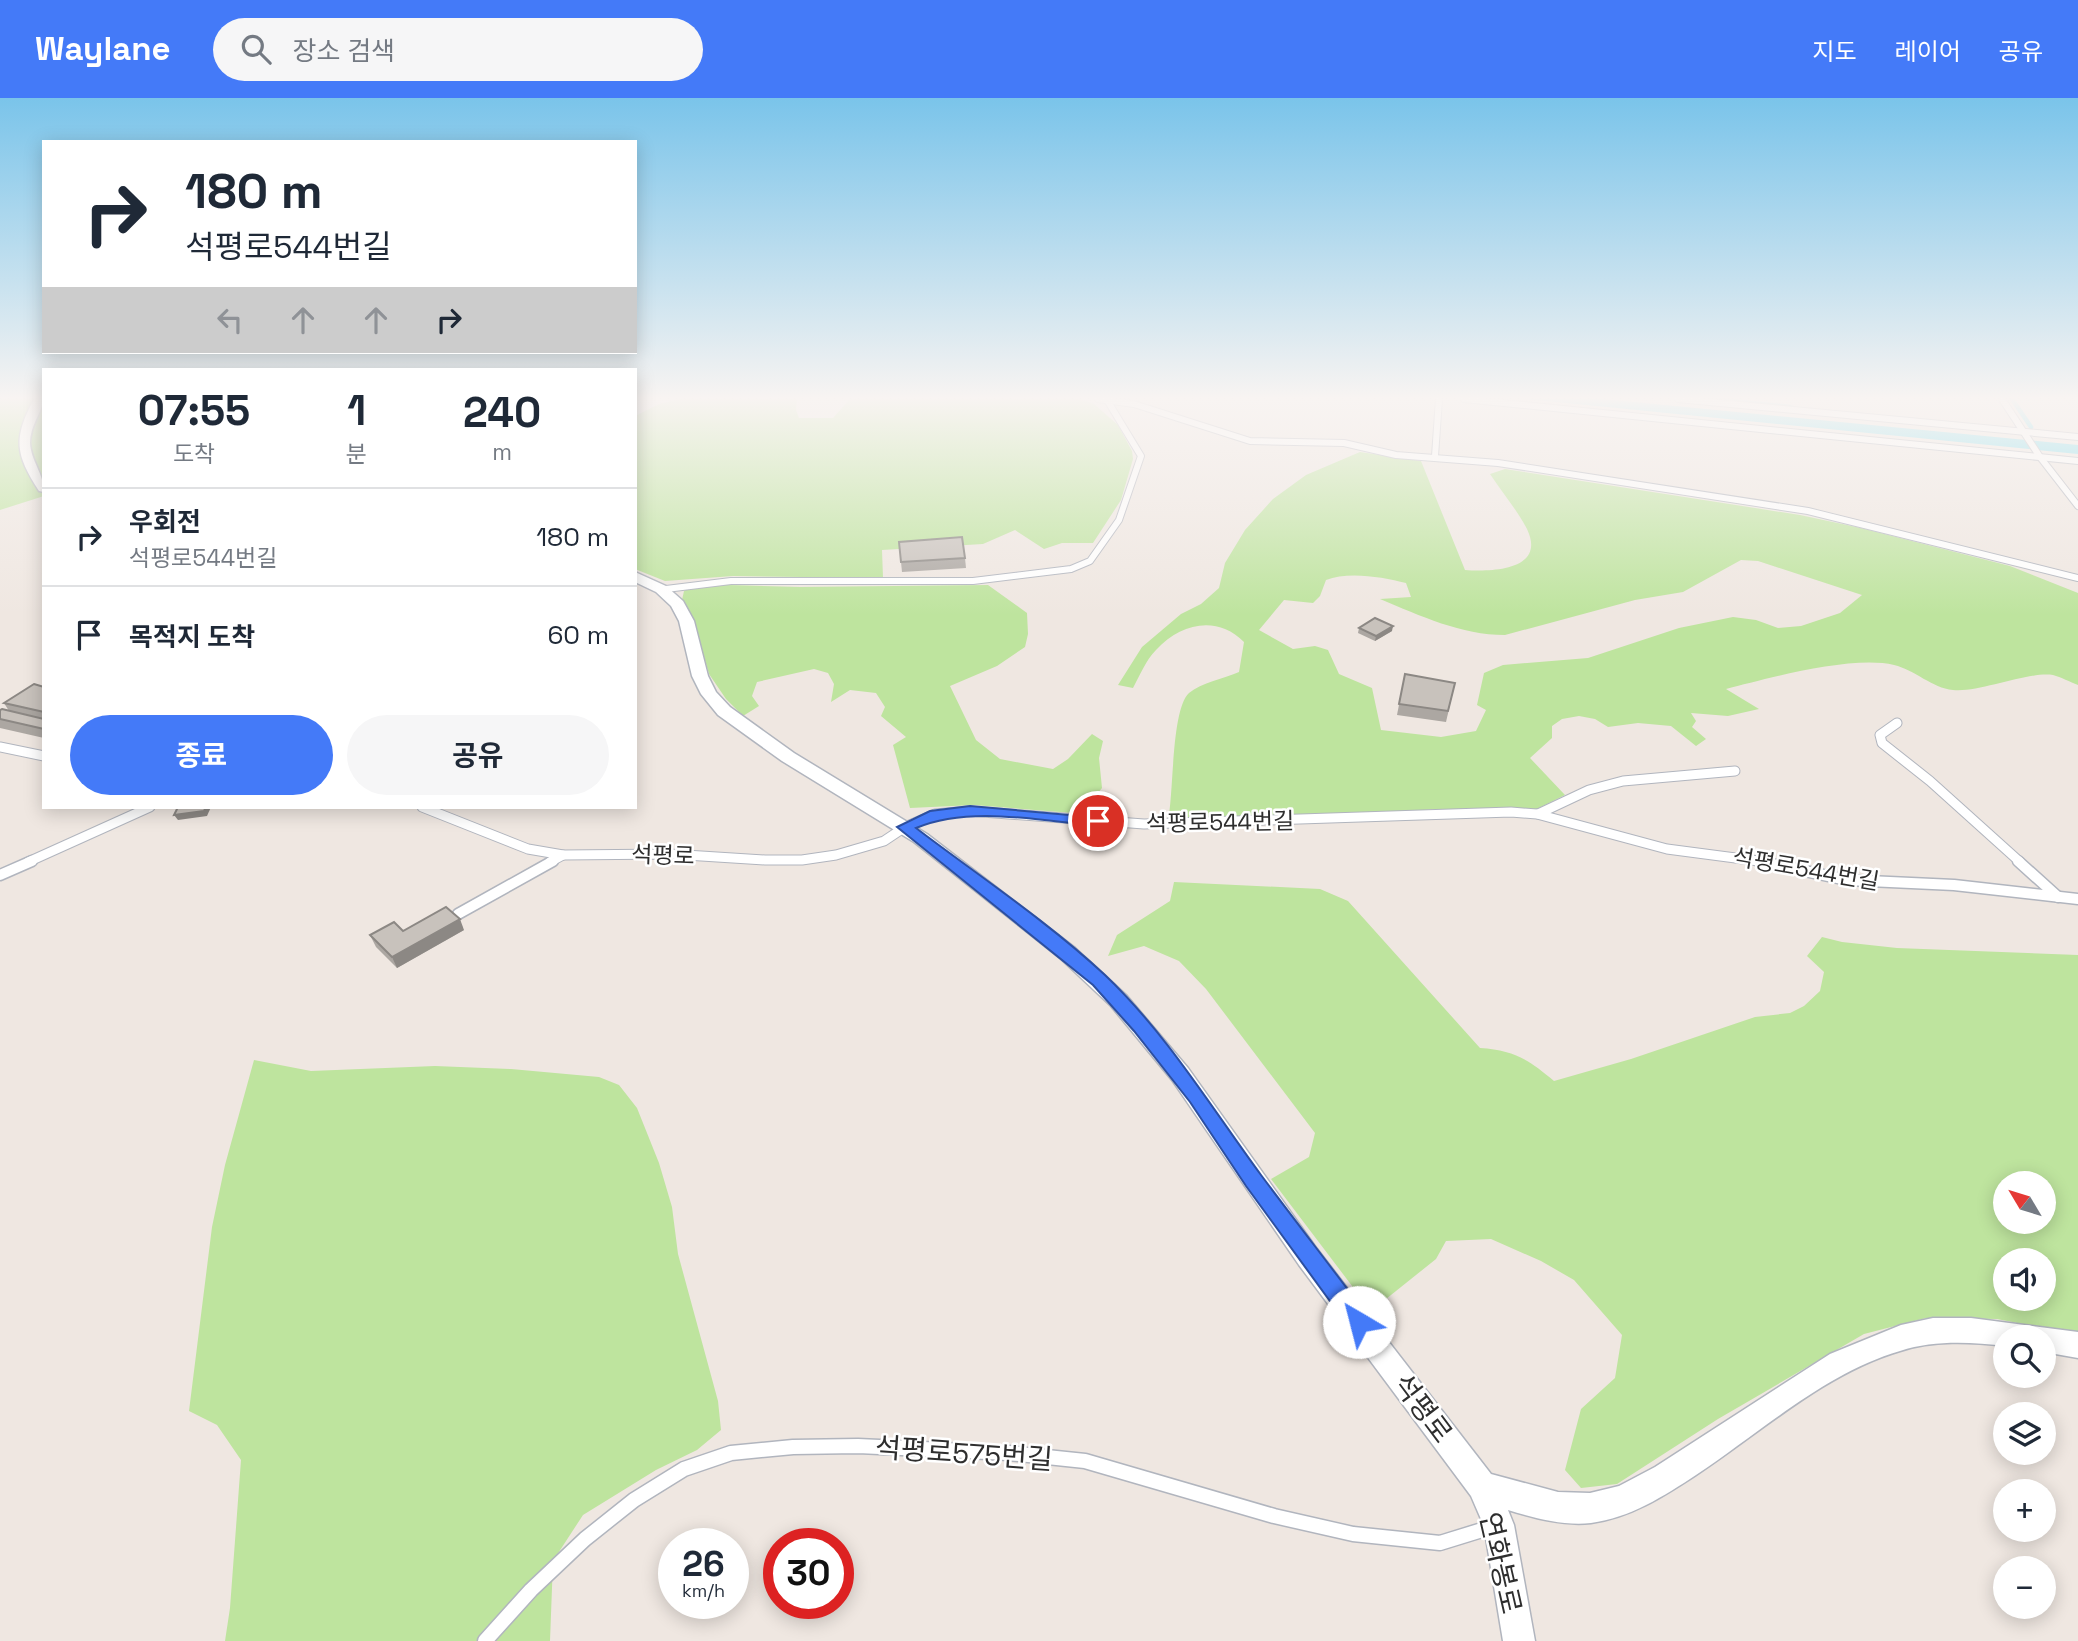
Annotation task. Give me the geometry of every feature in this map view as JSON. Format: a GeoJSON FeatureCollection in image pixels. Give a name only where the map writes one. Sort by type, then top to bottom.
{"type":"FeatureCollection","features":[{"type":"Feature","properties":{"kind":"street"},"geometry":{"type":"LineString","coordinates":[[637,577],[666,589]]}},
{"type":"Feature","properties":{"kind":"street","name":"석평로"},"geometry":{"type":"LineString","coordinates":[[666,589],[681,604],[706,688],[720,708],[791,758],[905,827],[1099,980],[1197,1096],[1260,1190],[1481,1486]]}},
{"type":"Feature","properties":{"kind":"street"},"geometry":{"type":"LineString","coordinates":[[1481,1486],[1522,1500],[1561,1508],[1604,1506],[1641,1493],[1827,1371],[1884,1343],[1931,1331],[1993,1330]]}},
{"type":"Feature","properties":{"kind":"street"},"geometry":{"type":"LineString","coordinates":[[2056,1341],[2078,1345]]}},
{"type":"Feature","properties":{"kind":"street","name":"연화봉로"},"geometry":{"type":"LineString","coordinates":[[1481,1486],[1499,1525],[1518,1641]]}},
{"type":"Feature","properties":{"kind":"lane"},"geometry":{"type":"LineString","coordinates":[[666,589],[731,581],[973,581],[1071,569],[1090,561],[1119,520],[1136,471]]}},
{"type":"Feature","properties":{"kind":"lane"},"geometry":{"type":"LineString","coordinates":[[1550,471],[1808,511],[2078,578]]}},
{"type":"Feature","properties":{"kind":"lane"},"geometry":{"type":"LineString","coordinates":[[2051,471],[2078,506]]}},
{"type":"Feature","properties":{"kind":"lane"},"geometry":{"type":"LineString","coordinates":[[1897,723],[1880,735],[1882,743],[1930,781],[2058,897]]}},
{"type":"Feature","properties":{"kind":"lane"},"geometry":{"type":"LineString","coordinates":[[0,747],[42,756]]}},
{"type":"Feature","properties":{"kind":"lane","name":"석평로544번길"},"geometry":{"type":"LineString","coordinates":[[1537,814],[1590,790],[1623,781],[1735,771]]}},
{"type":"Feature","properties":{"kind":"lane"},"geometry":{"type":"LineString","coordinates":[[0,875],[146,809]]}},
{"type":"Feature","properties":{"kind":"lane","name":"석평로"},"geometry":{"type":"LineString","coordinates":[[427,809],[528,849],[562,855],[656,853],[802,860],[862,849],[884,841],[905,827]]}},
{"type":"Feature","properties":{"kind":"lane","name":"석평로544번길"},"geometry":{"type":"LineString","coordinates":[[905,827],[935,814],[970,811],[1144,824],[1335,820],[1474,813],[1537,814],[1667,849],[1741,857],[1847,880],[1954,886],[2078,899]]}},
{"type":"Feature","properties":{"kind":"lane"},"geometry":{"type":"LineString","coordinates":[[458,915],[562,855]]}},
{"type":"Feature","properties":{"kind":"lane","name":"석평로575번길"},"geometry":{"type":"LineString","coordinates":[[485,1641],[531,1590],[585,1539],[634,1500],[684,1469],[731,1453],[793,1447],[858,1446],[1009,1453],[1085,1461],[1275,1516],[1353,1534],[1440,1543],[1499,1525]]}},
{"type":"Feature","properties":{"kind":"green space"},"geometry":{"type":"Polygon","coordinates":[[[0,471],[42,471],[42,497],[0,510],[0,471]]]}},
{"type":"Feature","properties":{"kind":"green space"},"geometry":{"type":"Polygon","coordinates":[[[637,471],[1129,471],[1121,500],[1093,543],[1062,543],[1044,549],[1015,530],[983,544],[882,550],[883,578],[733,576],[665,581],[637,570],[637,471]]]}},
{"type":"Feature","properties":{"kind":"green space"},"geometry":{"type":"Polygon","coordinates":[[[1315,471],[1425,471],[1465,570],[1513,566],[1523,561],[1529,553],[1531,543],[1527,529],[1490,474],[1499,471],[1518,471],[1800,515],[1861,528],[2010,566],[2078,593],[2078,685],[2053,675],[2043,675],[1953,690],[1945,689],[1894,665],[1834,665],[1726,689],[1759,709],[1728,716],[1691,713],[1696,721],[1692,727],[1706,739],[1696,746],[1671,726],[1638,723],[1608,727],[1595,719],[1579,716],[1562,719],[1552,726],[1552,738],[1530,758],[1565,795],[1535,810],[1437,809],[1348,816],[1168,820],[1176,733],[1183,702],[1194,689],[1239,672],[1244,642],[1222,628],[1188,628],[1156,650],[1133,688],[1118,685],[1142,647],[1181,614],[1201,604],[1219,588],[1225,563],[1245,530],[1273,499],[1315,471]],[[1741,560],[1683,592],[1635,600],[1505,635],[1473,632],[1426,618],[1380,599],[1411,597],[1406,583],[1355,575],[1326,580],[1320,596],[1313,603],[1284,600],[1259,630],[1293,649],[1315,646],[1328,650],[1339,674],[1372,688],[1381,730],[1441,737],[1476,731],[1486,710],[1477,705],[1484,673],[1503,665],[1588,658],[1679,628],[1733,617],[1756,620],[1778,628],[1801,626],[1840,613],[1862,595],[1758,561],[1741,560]]]}},
{"type":"Feature","properties":{"kind":"green space"},"geometry":{"type":"Polygon","coordinates":[[[695,584],[800,587],[988,585],[1027,613],[1028,634],[1025,647],[997,666],[950,686],[976,740],[1000,759],[1053,769],[1068,759],[1092,734],[1103,741],[1099,758],[1102,788],[1088,805],[1073,813],[974,805],[910,808],[893,745],[906,737],[881,716],[885,707],[876,693],[850,690],[831,702],[834,684],[828,673],[814,669],[757,682],[752,696],[759,706],[743,716],[726,699],[709,674],[695,626],[682,600],[684,591],[695,584]]]}},
{"type":"Feature","properties":{"kind":"green space"},"geometry":{"type":"Polygon","coordinates":[[[1174,882],[1320,889],[1348,901],[1480,1048],[1520,1057],[1554,1081],[1631,1059],[1755,1017],[1790,1013],[1804,1006],[1820,991],[1824,972],[1807,956],[1822,937],[1897,948],[2078,955],[2078,1335],[2056,1331],[2056,1325],[2027,1325],[1997,1319],[1926,1318],[1864,1334],[1718,1419],[1617,1484],[1581,1488],[1565,1470],[1581,1409],[1615,1378],[1622,1335],[1574,1280],[1541,1261],[1491,1239],[1446,1241],[1436,1259],[1371,1311],[1271,1179],[1309,1157],[1315,1133],[1206,989],[1179,961],[1144,946],[1108,956],[1117,935],[1170,901],[1174,882]]]}},
{"type":"Feature","properties":{"kind":"green space"},"geometry":{"type":"Polygon","coordinates":[[[254,1060],[311,1071],[435,1066],[599,1077],[619,1085],[637,1108],[659,1163],[672,1207],[678,1254],[718,1401],[721,1430],[697,1450],[656,1470],[583,1515],[553,1561],[550,1641],[225,1641],[241,1460],[217,1425],[189,1411],[212,1227],[225,1165],[254,1060]]]}},
{"type":"Feature","properties":{"kind":"building"},"geometry":{"type":"Polygon","coordinates":[[[962,537],[965,558],[901,562],[899,542],[962,537]]]}},
{"type":"Feature","properties":{"kind":"building"},"geometry":{"type":"Polygon","coordinates":[[[1375,618],[1393,626],[1376,636],[1359,628],[1375,618]]]}},
{"type":"Feature","properties":{"kind":"building"},"geometry":{"type":"Polygon","coordinates":[[[1405,674],[1455,683],[1448,711],[1399,704],[1405,674]]]}},
{"type":"Feature","properties":{"kind":"building"},"geometry":{"type":"Polygon","coordinates":[[[34,684],[42,686],[42,712],[4,703],[34,684]]]}},
{"type":"Feature","properties":{"kind":"building"},"geometry":{"type":"Polygon","coordinates":[[[0,710],[42,719],[42,729],[0,719],[0,710]]]}},
{"type":"Feature","properties":{"kind":"building"},"geometry":{"type":"Polygon","coordinates":[[[177,809],[205,809],[204,811],[174,815],[177,809]]]}},
{"type":"Feature","properties":{"kind":"building"},"geometry":{"type":"Polygon","coordinates":[[[446,907],[460,919],[392,957],[370,935],[394,922],[403,931],[446,907]]]}},
{"type":"Feature","properties":{"kind":"route"},"geometry":{"type":"LineString","coordinates":[[1098,821],[970,811],[935,814],[905,827],[1053,941],[1099,980],[1197,1096],[1253,1180],[1359,1322]]}}]}
